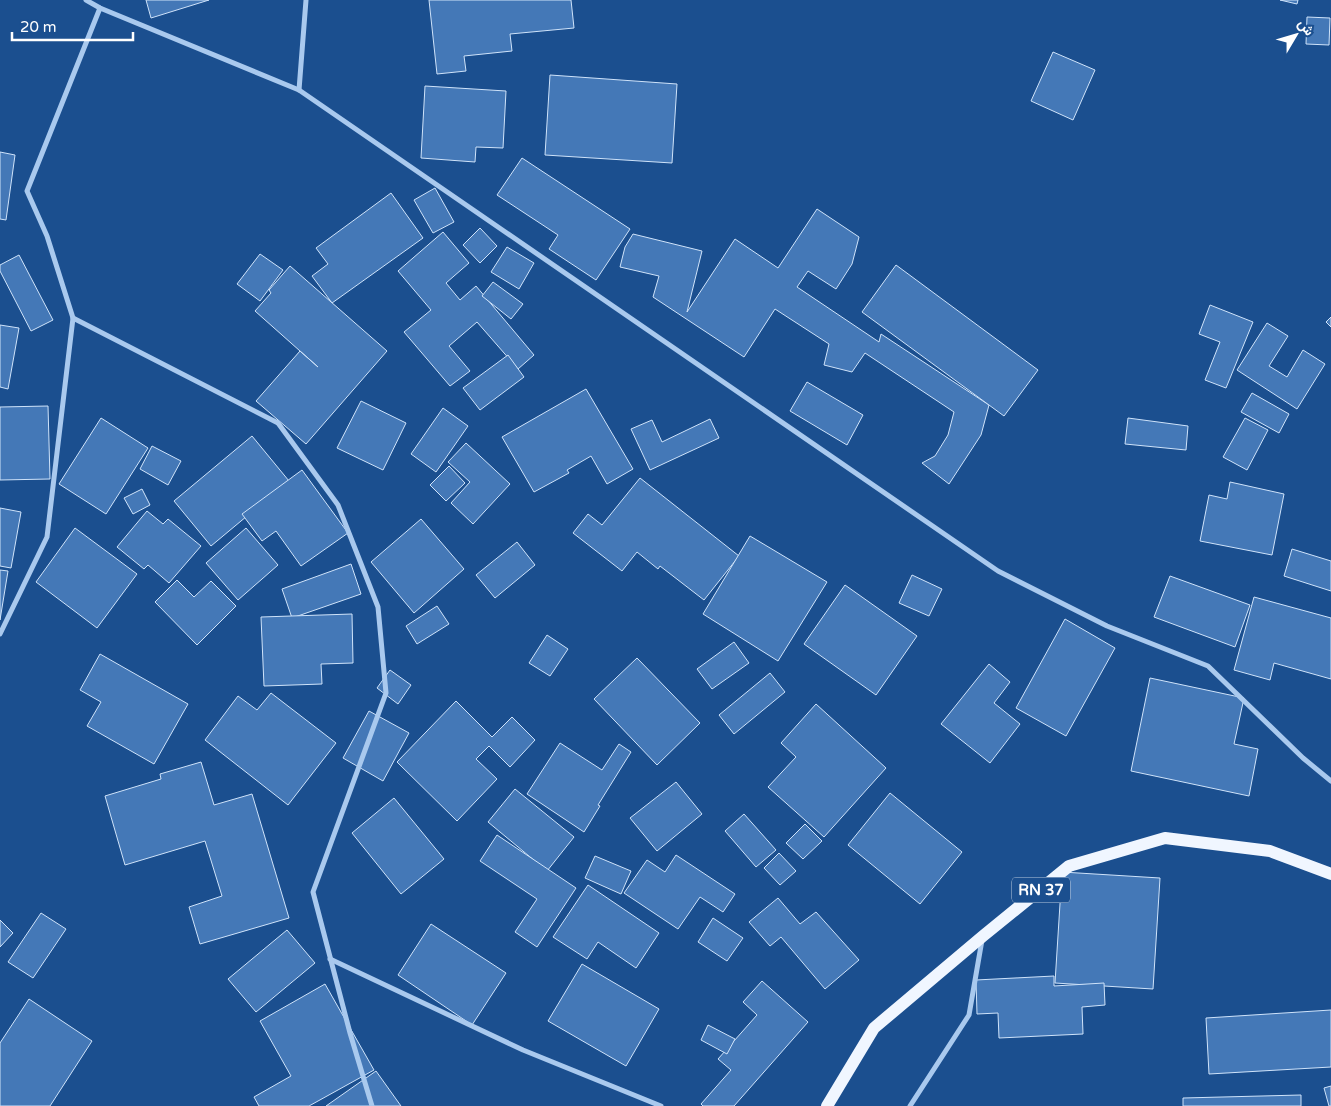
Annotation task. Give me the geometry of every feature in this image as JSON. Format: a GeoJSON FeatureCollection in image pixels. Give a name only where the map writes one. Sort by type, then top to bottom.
{"type":"FeatureCollection","features":[{"type":"Feature","properties":{"kind":"main road","name":"RN 37"},"geometry":{"type":"LineString","coordinates":[[827,1106],[874,1028],[1069,866],[1165,838],[1270,851],[1331,874]]}},
{"type":"Feature","properties":{"kind":"street"},"geometry":{"type":"LineString","coordinates":[[86,0],[100,8],[298,90],[998,570],[1107,626],[1208,666],[1303,758],[1331,781]]}},
{"type":"Feature","properties":{"kind":"street"},"geometry":{"type":"LineString","coordinates":[[298,90],[306,0]]}},
{"type":"Feature","properties":{"kind":"street"},"geometry":{"type":"LineString","coordinates":[[0,634],[47,537],[73,318],[47,236],[27,190],[100,8]]}},
{"type":"Feature","properties":{"kind":"street"},"geometry":{"type":"LineString","coordinates":[[73,318],[278,423],[338,505],[378,607],[386,694],[312,892],[372,1106]]}},
{"type":"Feature","properties":{"kind":"street"},"geometry":{"type":"LineString","coordinates":[[910,1106],[969,1015],[983,936]]}},
{"type":"Feature","properties":{"kind":"street"},"geometry":{"type":"LineString","coordinates":[[330,959],[523,1050],[661,1106]]}},
{"type":"Feature","properties":{"kind":"building"},"geometry":{"type":"Polygon","coordinates":[[[146,0],[209,0],[151,18],[146,0]]]}},
{"type":"Feature","properties":{"kind":"building"},"geometry":{"type":"Polygon","coordinates":[[[429,0],[571,0],[574,28],[510,34],[512,51],[464,56],[466,71],[437,74],[429,0]]]}},
{"type":"Feature","properties":{"kind":"building"},"geometry":{"type":"Polygon","coordinates":[[[1280,0],[1298,0],[1297,4],[1280,0]]]}},
{"type":"Feature","properties":{"kind":"building"},"geometry":{"type":"Polygon","coordinates":[[[1307,17],[1330,18],[1329,45],[1306,44],[1307,17]]]}},
{"type":"Feature","properties":{"kind":"building"},"geometry":{"type":"Polygon","coordinates":[[[1053,52],[1095,70],[1073,120],[1031,101],[1053,52]]]}},
{"type":"Feature","properties":{"kind":"building"},"geometry":{"type":"Polygon","coordinates":[[[550,75],[677,84],[672,163],[545,155],[550,75]]]}},
{"type":"Feature","properties":{"kind":"building"},"geometry":{"type":"Polygon","coordinates":[[[425,86],[506,91],[503,148],[476,147],[475,162],[421,158],[425,86]]]}},
{"type":"Feature","properties":{"kind":"building"},"geometry":{"type":"Polygon","coordinates":[[[0,152],[15,155],[6,220],[0,219],[0,152]]]}},
{"type":"Feature","properties":{"kind":"building"},"geometry":{"type":"Polygon","coordinates":[[[522,158],[630,229],[596,280],[549,249],[558,235],[497,195],[522,158]]]}},
{"type":"Feature","properties":{"kind":"building"},"geometry":{"type":"Polygon","coordinates":[[[435,188],[454,222],[433,233],[414,200],[435,188]]]}},
{"type":"Feature","properties":{"kind":"building"},"geometry":{"type":"Polygon","coordinates":[[[391,193],[423,238],[332,303],[312,276],[328,264],[316,248],[391,193]]]}},
{"type":"Feature","properties":{"kind":"building"},"geometry":{"type":"Polygon","coordinates":[[[817,209],[859,237],[852,264],[836,289],[808,271],[797,287],[879,342],[881,334],[989,405],[981,435],[949,484],[922,463],[935,456],[948,435],[954,412],[865,353],[852,372],[824,365],[829,344],[775,309],[744,357],[653,297],[659,276],[620,267],[625,247],[633,234],[702,251],[687,312],[735,239],[778,268],[817,209]]]}},
{"type":"Feature","properties":{"kind":"building"},"geometry":{"type":"Polygon","coordinates":[[[480,228],[497,246],[480,263],[463,245],[480,228]]]}},
{"type":"Feature","properties":{"kind":"building"},"geometry":{"type":"Polygon","coordinates":[[[443,232],[469,263],[446,283],[460,300],[476,286],[534,355],[518,369],[477,322],[449,346],[470,371],[450,386],[404,332],[431,310],[398,271],[443,232]]]}},
{"type":"Feature","properties":{"kind":"building"},"geometry":{"type":"Polygon","coordinates":[[[507,247],[534,263],[519,289],[491,272],[507,247]]]}},
{"type":"Feature","properties":{"kind":"building"},"geometry":{"type":"Polygon","coordinates":[[[260,254],[283,270],[260,301],[237,284],[260,254]]]}},
{"type":"Feature","properties":{"kind":"building"},"geometry":{"type":"Polygon","coordinates":[[[19,255],[53,320],[31,331],[0,271],[0,265],[19,255]]]}},
{"type":"Feature","properties":{"kind":"building"},"geometry":{"type":"Polygon","coordinates":[[[896,265],[1038,370],[1004,416],[862,312],[896,265]]]}},
{"type":"Feature","properties":{"kind":"building"},"geometry":{"type":"Polygon","coordinates":[[[290,266],[387,351],[306,444],[256,401],[300,351],[255,311],[271,293],[269,290],[290,266]]]}},
{"type":"Feature","properties":{"kind":"building"},"geometry":{"type":"Polygon","coordinates":[[[493,282],[523,304],[511,319],[482,296],[493,282]]]}},
{"type":"Feature","properties":{"kind":"building"},"geometry":{"type":"Polygon","coordinates":[[[1210,305],[1253,322],[1226,388],[1205,380],[1220,342],[1199,334],[1210,305]]]}},
{"type":"Feature","properties":{"kind":"building"},"geometry":{"type":"Polygon","coordinates":[[[1331,317],[1331,327],[1326,322],[1331,317]]]}},
{"type":"Feature","properties":{"kind":"building"},"geometry":{"type":"Polygon","coordinates":[[[1267,323],[1288,336],[1269,366],[1287,377],[1303,350],[1325,364],[1297,409],[1237,370],[1267,323]]]}},
{"type":"Feature","properties":{"kind":"building"},"geometry":{"type":"Polygon","coordinates":[[[0,325],[19,328],[8,389],[0,387],[0,325]]]}},
{"type":"Feature","properties":{"kind":"building"},"geometry":{"type":"Polygon","coordinates":[[[508,355],[524,377],[480,410],[463,388],[508,355]]]}},
{"type":"Feature","properties":{"kind":"building"},"geometry":{"type":"Polygon","coordinates":[[[807,382],[863,415],[847,445],[790,411],[807,382]]]}},
{"type":"Feature","properties":{"kind":"building"},"geometry":{"type":"Polygon","coordinates":[[[586,389],[633,469],[607,484],[591,456],[567,470],[569,473],[534,492],[502,437],[586,389]]]}},
{"type":"Feature","properties":{"kind":"building"},"geometry":{"type":"Polygon","coordinates":[[[1252,393],[1289,414],[1279,433],[1241,412],[1252,393]]]}},
{"type":"Feature","properties":{"kind":"building"},"geometry":{"type":"Polygon","coordinates":[[[361,401],[406,423],[383,470],[337,448],[361,401]]]}},
{"type":"Feature","properties":{"kind":"building"},"geometry":{"type":"Polygon","coordinates":[[[48,406],[50,479],[0,480],[0,407],[48,406]]]}},
{"type":"Feature","properties":{"kind":"building"},"geometry":{"type":"Polygon","coordinates":[[[443,408],[468,426],[436,472],[411,454],[443,408]]]}},
{"type":"Feature","properties":{"kind":"building"},"geometry":{"type":"Polygon","coordinates":[[[101,418],[148,448],[106,514],[59,484],[101,418]]]}},
{"type":"Feature","properties":{"kind":"building"},"geometry":{"type":"Polygon","coordinates":[[[1128,418],[1188,426],[1186,450],[1125,444],[1128,418]]]}},
{"type":"Feature","properties":{"kind":"building"},"geometry":{"type":"Polygon","coordinates":[[[1245,418],[1268,430],[1247,470],[1223,457],[1245,418]]]}},
{"type":"Feature","properties":{"kind":"building"},"geometry":{"type":"Polygon","coordinates":[[[710,419],[719,438],[650,470],[631,429],[652,420],[662,442],[710,419]]]}},
{"type":"Feature","properties":{"kind":"building"},"geometry":{"type":"Polygon","coordinates":[[[252,436],[289,481],[211,546],[174,501],[252,436]]]}},
{"type":"Feature","properties":{"kind":"building"},"geometry":{"type":"Polygon","coordinates":[[[466,443],[510,484],[473,524],[451,503],[470,482],[448,462],[466,443]]]}},
{"type":"Feature","properties":{"kind":"building"},"geometry":{"type":"Polygon","coordinates":[[[152,446],[181,461],[168,485],[140,469],[152,446]]]}},
{"type":"Feature","properties":{"kind":"building"},"geometry":{"type":"Polygon","coordinates":[[[449,466],[465,483],[446,501],[430,485],[449,466]]]}},
{"type":"Feature","properties":{"kind":"building"},"geometry":{"type":"Polygon","coordinates":[[[302,470],[348,533],[301,566],[276,531],[262,541],[242,514],[302,470]]]}},
{"type":"Feature","properties":{"kind":"building"},"geometry":{"type":"Polygon","coordinates":[[[640,478],[739,556],[704,600],[660,566],[658,569],[637,552],[622,571],[573,533],[588,514],[602,525],[640,478]]]}},
{"type":"Feature","properties":{"kind":"building"},"geometry":{"type":"Polygon","coordinates":[[[1230,482],[1284,494],[1272,555],[1200,541],[1209,495],[1227,499],[1230,482]]]}},
{"type":"Feature","properties":{"kind":"building"},"geometry":{"type":"Polygon","coordinates":[[[142,489],[150,505],[133,514],[124,498],[142,489]]]}},
{"type":"Feature","properties":{"kind":"building"},"geometry":{"type":"Polygon","coordinates":[[[0,508],[21,512],[11,568],[0,566],[0,508]]]}},
{"type":"Feature","properties":{"kind":"building"},"geometry":{"type":"Polygon","coordinates":[[[147,511],[163,524],[168,519],[201,546],[169,583],[148,565],[144,569],[117,547],[147,511]]]}},
{"type":"Feature","properties":{"kind":"building"},"geometry":{"type":"Polygon","coordinates":[[[421,519],[464,569],[414,613],[371,562],[421,519]]]}},
{"type":"Feature","properties":{"kind":"building"},"geometry":{"type":"Polygon","coordinates":[[[75,528],[137,574],[97,628],[36,582],[75,528]]]}},
{"type":"Feature","properties":{"kind":"building"},"geometry":{"type":"Polygon","coordinates":[[[246,528],[278,565],[238,600],[206,563],[246,528]]]}},
{"type":"Feature","properties":{"kind":"building"},"geometry":{"type":"Polygon","coordinates":[[[750,536],[827,582],[778,661],[703,614],[750,536]]]}},
{"type":"Feature","properties":{"kind":"building"},"geometry":{"type":"Polygon","coordinates":[[[517,542],[535,565],[495,598],[476,575],[517,542]]]}},
{"type":"Feature","properties":{"kind":"building"},"geometry":{"type":"Polygon","coordinates":[[[1292,549],[1331,561],[1331,591],[1284,576],[1292,549]]]}},
{"type":"Feature","properties":{"kind":"building"},"geometry":{"type":"Polygon","coordinates":[[[351,564],[361,594],[292,618],[282,589],[351,564]]]}},
{"type":"Feature","properties":{"kind":"building"},"geometry":{"type":"Polygon","coordinates":[[[0,570],[8,571],[0,620],[0,570]]]}},
{"type":"Feature","properties":{"kind":"building"},"geometry":{"type":"Polygon","coordinates":[[[912,575],[942,589],[929,616],[899,603],[912,575]]]}},
{"type":"Feature","properties":{"kind":"building"},"geometry":{"type":"Polygon","coordinates":[[[1170,576],[1250,605],[1235,647],[1154,617],[1170,576]]]}},
{"type":"Feature","properties":{"kind":"building"},"geometry":{"type":"Polygon","coordinates":[[[177,580],[194,597],[211,581],[236,606],[197,645],[155,602],[177,580]]]}},
{"type":"Feature","properties":{"kind":"building"},"geometry":{"type":"Polygon","coordinates":[[[845,585],[917,636],[876,695],[804,644],[845,585]]]}},
{"type":"Feature","properties":{"kind":"building"},"geometry":{"type":"Polygon","coordinates":[[[1254,597],[1331,618],[1331,679],[1274,663],[1270,680],[1234,670],[1254,597]]]}},
{"type":"Feature","properties":{"kind":"building"},"geometry":{"type":"Polygon","coordinates":[[[437,606],[449,624],[417,644],[406,626],[437,606]]]}},
{"type":"Feature","properties":{"kind":"building"},"geometry":{"type":"Polygon","coordinates":[[[352,614],[353,663],[321,664],[322,684],[264,686],[261,617],[352,614]]]}},
{"type":"Feature","properties":{"kind":"building"},"geometry":{"type":"Polygon","coordinates":[[[1065,619],[1115,648],[1066,736],[1016,708],[1065,619]]]}},
{"type":"Feature","properties":{"kind":"building"},"geometry":{"type":"Polygon","coordinates":[[[547,635],[568,649],[550,676],[529,663],[547,635]]]}},
{"type":"Feature","properties":{"kind":"building"},"geometry":{"type":"Polygon","coordinates":[[[734,642],[749,663],[712,689],[697,669],[734,642]]]}},
{"type":"Feature","properties":{"kind":"building"},"geometry":{"type":"Polygon","coordinates":[[[100,654],[188,704],[154,764],[87,726],[101,702],[80,690],[100,654]]]}},
{"type":"Feature","properties":{"kind":"building"},"geometry":{"type":"Polygon","coordinates":[[[637,658],[700,723],[657,765],[594,699],[637,658]]]}},
{"type":"Feature","properties":{"kind":"building"},"geometry":{"type":"Polygon","coordinates":[[[989,664],[1010,682],[994,703],[1020,724],[990,763],[941,724],[989,664]]]}},
{"type":"Feature","properties":{"kind":"building"},"geometry":{"type":"Polygon","coordinates":[[[390,670],[411,685],[398,704],[377,688],[390,670]]]}},
{"type":"Feature","properties":{"kind":"building"},"geometry":{"type":"Polygon","coordinates":[[[770,673],[785,692],[734,734],[719,715],[770,673]]]}},
{"type":"Feature","properties":{"kind":"building"},"geometry":{"type":"Polygon","coordinates":[[[1150,678],[1244,698],[1234,744],[1258,749],[1249,796],[1131,771],[1150,678]]]}},
{"type":"Feature","properties":{"kind":"building"},"geometry":{"type":"Polygon","coordinates":[[[271,693],[336,743],[288,805],[205,740],[238,696],[257,710],[271,693]]]}},
{"type":"Feature","properties":{"kind":"building"},"geometry":{"type":"Polygon","coordinates":[[[456,701],[492,737],[512,717],[535,740],[510,767],[489,746],[476,759],[497,779],[457,821],[397,762],[456,701]]]}},
{"type":"Feature","properties":{"kind":"building"},"geometry":{"type":"Polygon","coordinates":[[[816,704],[886,768],[824,837],[768,787],[796,757],[781,743],[816,704]]]}},
{"type":"Feature","properties":{"kind":"building"},"geometry":{"type":"Polygon","coordinates":[[[369,711],[409,733],[383,781],[343,758],[369,711]]]}},
{"type":"Feature","properties":{"kind":"building"},"geometry":{"type":"Polygon","coordinates":[[[560,743],[602,770],[619,744],[631,752],[598,805],[600,806],[584,832],[527,794],[560,743]]]}},
{"type":"Feature","properties":{"kind":"building"},"geometry":{"type":"Polygon","coordinates":[[[201,762],[214,805],[252,794],[289,918],[200,944],[189,907],[222,896],[205,841],[125,865],[105,796],[161,779],[160,774],[201,762]]]}},
{"type":"Feature","properties":{"kind":"building"},"geometry":{"type":"Polygon","coordinates":[[[676,782],[702,814],[657,851],[630,818],[676,782]]]}},
{"type":"Feature","properties":{"kind":"building"},"geometry":{"type":"Polygon","coordinates":[[[515,789],[574,837],[547,871],[488,822],[515,789]]]}},
{"type":"Feature","properties":{"kind":"building"},"geometry":{"type":"Polygon","coordinates":[[[890,793],[962,852],[920,904],[848,845],[890,793]]]}},
{"type":"Feature","properties":{"kind":"building"},"geometry":{"type":"Polygon","coordinates":[[[394,798],[444,859],[401,894],[352,833],[394,798]]]}},
{"type":"Feature","properties":{"kind":"building"},"geometry":{"type":"Polygon","coordinates":[[[744,814],[776,850],[756,867],[725,831],[744,814]]]}},
{"type":"Feature","properties":{"kind":"building"},"geometry":{"type":"Polygon","coordinates":[[[805,824],[822,841],[803,859],[786,843],[805,824]]]}},
{"type":"Feature","properties":{"kind":"building"},"geometry":{"type":"Polygon","coordinates":[[[497,835],[576,888],[537,947],[515,932],[537,899],[480,861],[497,835]]]}},
{"type":"Feature","properties":{"kind":"building"},"geometry":{"type":"Polygon","coordinates":[[[779,853],[796,871],[780,885],[764,868],[779,853]]]}},
{"type":"Feature","properties":{"kind":"building"},"geometry":{"type":"Polygon","coordinates":[[[676,855],[735,894],[723,912],[700,897],[678,929],[624,893],[647,860],[665,872],[676,855]]]}},
{"type":"Feature","properties":{"kind":"building"},"geometry":{"type":"Polygon","coordinates":[[[595,856],[631,871],[621,894],[585,878],[595,856]]]}},
{"type":"Feature","properties":{"kind":"building"},"geometry":{"type":"Polygon","coordinates":[[[1062,872],[1160,878],[1153,989],[1055,983],[1062,872]]]}},
{"type":"Feature","properties":{"kind":"building"},"geometry":{"type":"Polygon","coordinates":[[[588,885],[659,933],[636,968],[598,942],[587,959],[553,937],[588,885]]]}},
{"type":"Feature","properties":{"kind":"building"},"geometry":{"type":"Polygon","coordinates":[[[778,898],[800,924],[816,912],[859,960],[825,989],[781,937],[770,946],[749,922],[778,898]]]}},
{"type":"Feature","properties":{"kind":"building"},"geometry":{"type":"Polygon","coordinates":[[[41,913],[66,929],[33,978],[8,962],[41,913]]]}},
{"type":"Feature","properties":{"kind":"building"},"geometry":{"type":"Polygon","coordinates":[[[713,918],[743,938],[727,961],[698,942],[713,918]]]}},
{"type":"Feature","properties":{"kind":"building"},"geometry":{"type":"Polygon","coordinates":[[[0,920],[13,933],[0,947],[0,920]]]}},
{"type":"Feature","properties":{"kind":"building"},"geometry":{"type":"Polygon","coordinates":[[[431,924],[506,973],[472,1025],[398,975],[431,924]]]}},
{"type":"Feature","properties":{"kind":"building"},"geometry":{"type":"Polygon","coordinates":[[[287,930],[315,963],[256,1012],[228,979],[287,930]]]}},
{"type":"Feature","properties":{"kind":"building"},"geometry":{"type":"Polygon","coordinates":[[[582,964],[659,1009],[626,1066],[548,1021],[582,964]]]}},
{"type":"Feature","properties":{"kind":"building"},"geometry":{"type":"Polygon","coordinates":[[[1054,976],[1054,986],[1104,983],[1105,1005],[1082,1007],[1083,1034],[999,1038],[998,1013],[977,1014],[976,980],[1054,976]]]}},
{"type":"Feature","properties":{"kind":"building"},"geometry":{"type":"Polygon","coordinates":[[[762,981],[808,1022],[734,1106],[703,1106],[701,1104],[731,1070],[718,1059],[757,1015],[743,1002],[762,981]]]}},
{"type":"Feature","properties":{"kind":"building"},"geometry":{"type":"Polygon","coordinates":[[[325,984],[374,1070],[309,1106],[259,1106],[254,1097],[291,1076],[260,1021],[325,984]]]}},
{"type":"Feature","properties":{"kind":"building"},"geometry":{"type":"Polygon","coordinates":[[[29,999],[92,1041],[50,1106],[0,1106],[0,1043],[29,999]]]}},
{"type":"Feature","properties":{"kind":"building"},"geometry":{"type":"Polygon","coordinates":[[[1331,1010],[1331,1067],[1209,1074],[1206,1018],[1331,1010]]]}},
{"type":"Feature","properties":{"kind":"building"},"geometry":{"type":"Polygon","coordinates":[[[708,1025],[735,1039],[727,1054],[701,1040],[708,1025]]]}},
{"type":"Feature","properties":{"kind":"building"},"geometry":{"type":"Polygon","coordinates":[[[376,1071],[401,1106],[326,1106],[376,1071]]]}},
{"type":"Feature","properties":{"kind":"building"},"geometry":{"type":"Polygon","coordinates":[[[1331,1086],[1331,1106],[1329,1106],[1324,1088],[1331,1086]]]}},
{"type":"Feature","properties":{"kind":"building"},"geometry":{"type":"Polygon","coordinates":[[[1301,1095],[1301,1106],[1183,1106],[1183,1098],[1301,1095]]]}}]}
